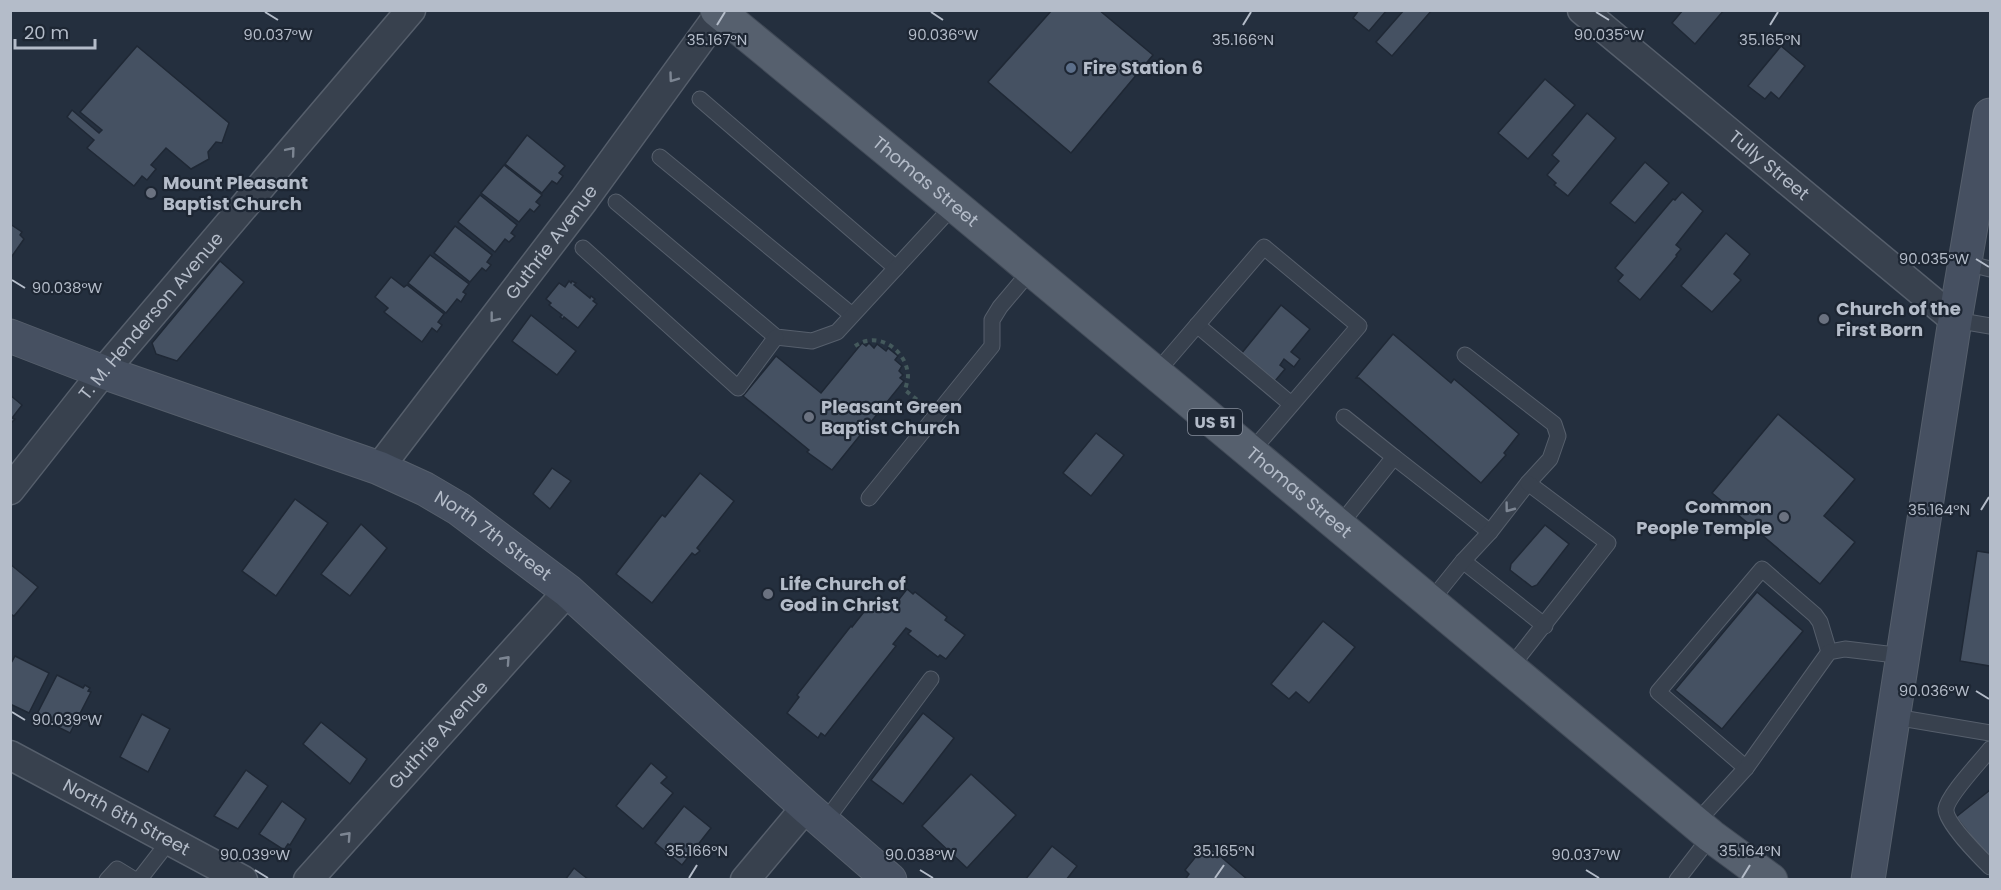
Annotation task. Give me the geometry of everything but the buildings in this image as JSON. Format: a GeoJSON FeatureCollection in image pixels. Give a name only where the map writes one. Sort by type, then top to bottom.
{"type":"FeatureCollection","features":[{"type":"Feature","properties":{"kind":"main road","name":"Thomas Street"},"geometry":{"type":"LineString","coordinates":[[718,12],[954,205],[1704,830],[1771,879]]}},
{"type":"Feature","properties":{"kind":"street","name":"T. M. Henderson Avenue"},"geometry":{"type":"LineString","coordinates":[[10,490],[103,372],[411,10]]}},
{"type":"Feature","properties":{"kind":"street","name":"Tully Street"},"geometry":{"type":"LineString","coordinates":[[1582,10],[1955,320]]}},
{"type":"Feature","properties":{"kind":"street","name":"Guthrie Avenue"},"geometry":{"type":"LineString","coordinates":[[379,468],[584,200],[718,12]]}},
{"type":"Feature","properties":{"kind":"street"},"geometry":{"type":"LineString","coordinates":[[1868,879],[1955,320],[1978,266],[1990,114]]}},
{"type":"Feature","properties":{"kind":"street","name":"North 7th Street"},"geometry":{"type":"LineString","coordinates":[[10,336],[103,372],[379,468],[425,489],[459,509],[568,591],[815,815],[890,879]]}},
{"type":"Feature","properties":{"kind":"street","name":"Guthrie Avenue"},"geometry":{"type":"LineString","coordinates":[[308,879],[568,591]]}},
{"type":"Feature","properties":{"kind":"street","name":"North 6th Street"},"geometry":{"type":"LineString","coordinates":[[10,755],[243,879]]}},
{"type":"Feature","properties":{"kind":"street"},"geometry":{"type":"LineString","coordinates":[[745,879],[815,815]]}},
{"type":"Feature","properties":{"kind":"lane"},"geometry":{"type":"LineString","coordinates":[[700,99],[896,268]]}},
{"type":"Feature","properties":{"kind":"lane"},"geometry":{"type":"LineString","coordinates":[[660,158],[852,315]]}},
{"type":"Feature","properties":{"kind":"lane"},"geometry":{"type":"LineString","coordinates":[[616,202],[776,337],[812,341],[837,332],[954,205]]}},
{"type":"Feature","properties":{"kind":"lane"},"geometry":{"type":"LineString","coordinates":[[1156,373],[1264,247],[1359,326],[1251,452]]}},
{"type":"Feature","properties":{"kind":"lane"},"geometry":{"type":"LineString","coordinates":[[583,248],[738,388],[776,337]]}},
{"type":"Feature","properties":{"kind":"lane"},"geometry":{"type":"LineString","coordinates":[[869,498],[992,346],[992,320],[1000,307],[1032,270]]}},
{"type":"Feature","properties":{"kind":"lane"},"geometry":{"type":"LineString","coordinates":[[1955,320],[1990,326]]}},
{"type":"Feature","properties":{"kind":"lane"},"geometry":{"type":"LineString","coordinates":[[1197,325],[1291,404]]}},
{"type":"Feature","properties":{"kind":"lane"},"geometry":{"type":"LineString","coordinates":[[1430,602],[1550,459],[1558,436],[1554,424],[1465,355]]}},
{"type":"Feature","properties":{"kind":"lane"},"geometry":{"type":"LineString","coordinates":[[1344,417],[1490,532]]}},
{"type":"Feature","properties":{"kind":"lane"},"geometry":{"type":"LineString","coordinates":[[1339,526],[1394,457]]}},
{"type":"Feature","properties":{"kind":"lane"},"geometry":{"type":"LineString","coordinates":[[1510,668],[1608,543],[1528,483]]}},
{"type":"Feature","properties":{"kind":"lane"},"geometry":{"type":"LineString","coordinates":[[1463,561],[1545,626]]}},
{"type":"Feature","properties":{"kind":"lane"},"geometry":{"type":"LineString","coordinates":[[1746,768],[1658,692],[1762,569],[1815,615],[1820,622],[1829,652]]}},
{"type":"Feature","properties":{"kind":"lane"},"geometry":{"type":"LineString","coordinates":[[1677,879],[1704,830],[1829,652],[1845,649],[1904,656]]}},
{"type":"Feature","properties":{"kind":"lane"},"geometry":{"type":"LineString","coordinates":[[815,815],[931,679]]}},
{"type":"Feature","properties":{"kind":"lane"},"geometry":{"type":"LineString","coordinates":[[1895,717],[1990,733]]}},
{"type":"Feature","properties":{"kind":"lane"},"geometry":{"type":"LineString","coordinates":[[1990,749],[1952,796],[1946,808],[1949,821],[1990,867]]}},
{"type":"Feature","properties":{"kind":"lane"},"geometry":{"type":"LineString","coordinates":[[107,879],[117,869],[137,879],[170,840]]}},
{"type":"Feature","properties":{"kind":"path"},"geometry":{"type":"LineString","coordinates":[[837,332],[854,347],[861,341],[872,340],[883,341],[894,347],[903,358],[906,368],[908,377],[905,390],[936,415]]}},
{"type":"Feature","properties":{"kind":"place","name":"Fire Station 6"},"geometry":{"type":"Point","coordinates":[1071,68]}},
{"type":"Feature","properties":{"kind":"place","name":"Mount Pleasant Baptist Church"},"geometry":{"type":"Point","coordinates":[151,193]}},
{"type":"Feature","properties":{"kind":"place","name":"Church of the First Born"},"geometry":{"type":"Point","coordinates":[1824,319]}},
{"type":"Feature","properties":{"kind":"place","name":"Pleasant Green Baptist Church"},"geometry":{"type":"Point","coordinates":[809,417]}},
{"type":"Feature","properties":{"kind":"place","name":"Common People Temple"},"geometry":{"type":"Point","coordinates":[1784,517]}},
{"type":"Feature","properties":{"kind":"place","name":"Life Church of God in Christ"},"geometry":{"type":"Point","coordinates":[768,594]}}]}
